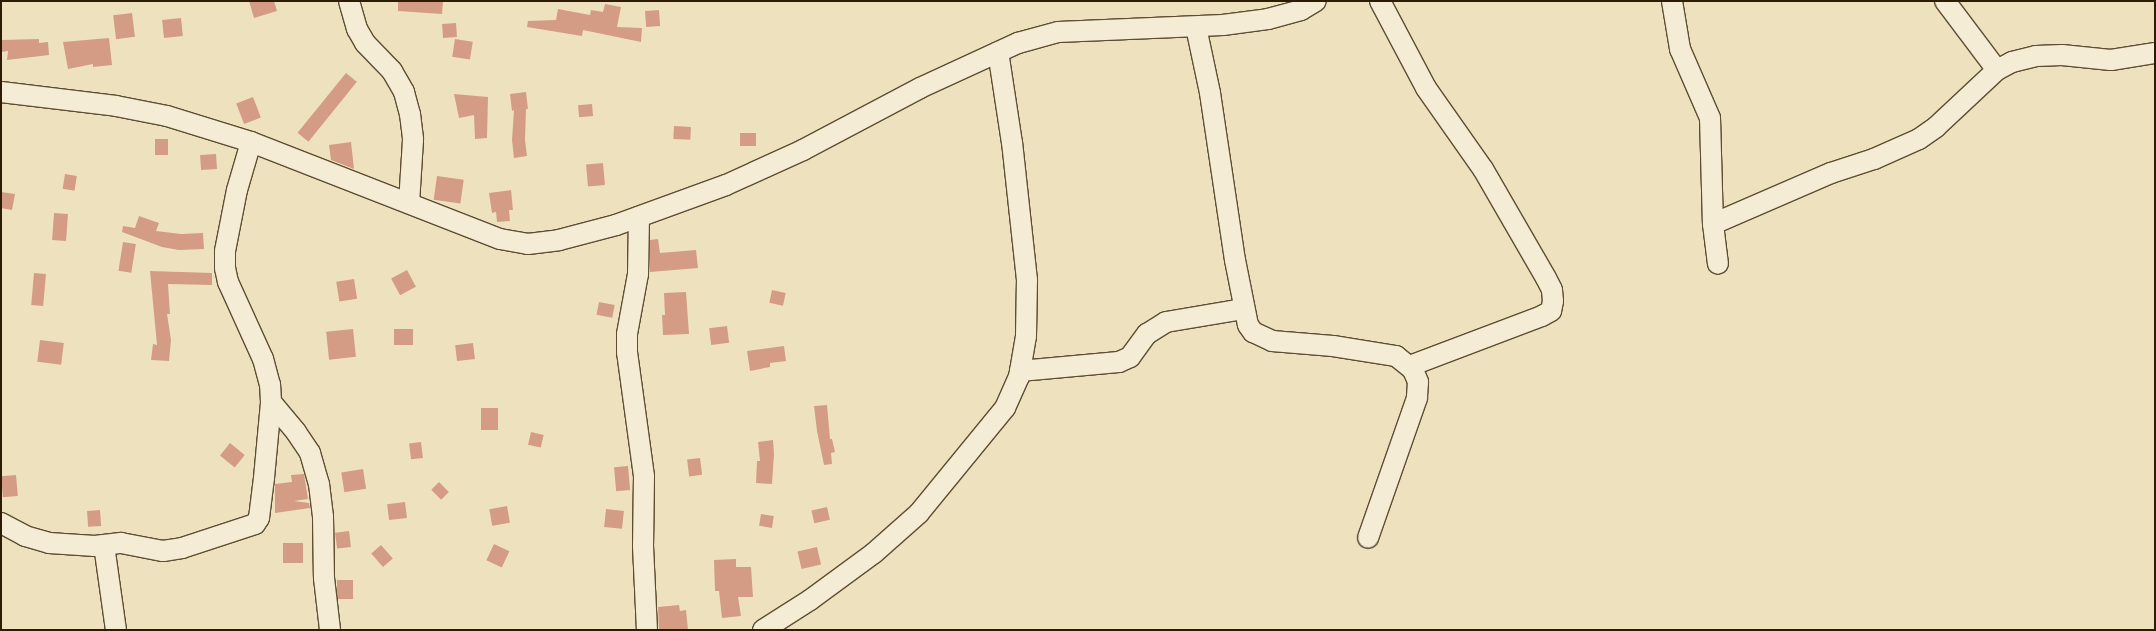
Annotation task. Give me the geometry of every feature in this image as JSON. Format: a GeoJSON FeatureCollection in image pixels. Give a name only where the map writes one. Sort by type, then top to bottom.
{"type":"FeatureCollection","features":[{"type":"Feature","properties":{"kind":"street"},"geometry":{"type":"LineString","coordinates":[[349,1],[357,29],[365,43],[392,71],[404,92],[410,114],[413,140],[409,202]]}},
{"type":"Feature","properties":{"kind":"street"},"geometry":{"type":"LineString","coordinates":[[1,92],[116,106],[166,116],[252,142],[500,239],[528,244],[559,240],[639,217],[726,185],[803,150],[920,88],[1018,43],[1058,32],[1196,27],[1268,19],[1301,10],[1316,1]]}},
{"type":"Feature","properties":{"kind":"street"},"geometry":{"type":"LineString","coordinates":[[1380,1],[1426,88],[1483,169],[1546,278],[1554,301],[1551,311],[1542,316],[1410,366]]}},
{"type":"Feature","properties":{"kind":"street"},"geometry":{"type":"LineString","coordinates":[[1672,1],[1680,50],[1710,118],[1713,224],[1718,264]]}},
{"type":"Feature","properties":{"kind":"street"},"geometry":{"type":"LineString","coordinates":[[1945,1],[1997,70]]}},
{"type":"Feature","properties":{"kind":"street"},"geometry":{"type":"LineString","coordinates":[[1196,27],[1210,92],[1248,325],[1253,332],[1272,341],[1333,346],[1396,356],[1410,366],[1418,382],[1417,398],[1368,538]]}},
{"type":"Feature","properties":{"kind":"street"},"geometry":{"type":"LineString","coordinates":[[763,630],[810,600],[874,553],[919,513],[1005,408],[1020,371],[1026,336],[1027,280],[1012,143],[998,52]]}},
{"type":"Feature","properties":{"kind":"street"},"geometry":{"type":"LineString","coordinates":[[1713,224],[1919,139],[1936,127],[1997,70],[2012,62],[2036,56],[2111,60],[2155,53]]}},
{"type":"Feature","properties":{"kind":"street"},"geometry":{"type":"LineString","coordinates":[[1,523],[24,536],[49,544],[104,545],[121,543],[163,551],[182,548],[255,524],[260,510],[271,402],[270,385],[263,359],[228,282],[225,268],[225,251],[237,190],[252,142]]}},
{"type":"Feature","properties":{"kind":"street"},"geometry":{"type":"LineString","coordinates":[[639,217],[638,274],[627,334],[627,352],[644,476],[643,546],[647,630]]}},
{"type":"Feature","properties":{"kind":"street"},"geometry":{"type":"LineString","coordinates":[[1020,371],[1119,362],[1130,357],[1147,334],[1166,322],[1244,309]]}},
{"type":"Feature","properties":{"kind":"street"},"geometry":{"type":"LineString","coordinates":[[271,402],[296,432],[310,454],[319,484],[323,517],[324,578],[330,630]]}},
{"type":"Feature","properties":{"kind":"street"},"geometry":{"type":"LineString","coordinates":[[104,545],[116,630]]}},
{"type":"Feature","properties":{"kind":"building"},"geometry":{"type":"Polygon","coordinates":[[[249,1],[274,1],[277,11],[254,18],[249,1]]]}},
{"type":"Feature","properties":{"kind":"building"},"geometry":{"type":"Polygon","coordinates":[[[398,1],[443,1],[442,14],[398,11],[398,1]]]}},
{"type":"Feature","properties":{"kind":"building"},"geometry":{"type":"Polygon","coordinates":[[[605,4],[621,7],[617,27],[642,28],[641,42],[583,30],[582,36],[527,27],[528,21],[556,20],[558,9],[590,15],[591,10],[603,12],[605,4]]]}},
{"type":"Feature","properties":{"kind":"building"},"geometry":{"type":"Polygon","coordinates":[[[659,10],[660,26],[646,27],[645,11],[659,10]]]}},
{"type":"Feature","properties":{"kind":"building"},"geometry":{"type":"Polygon","coordinates":[[[132,13],[135,37],[116,39],[113,15],[132,13]]]}},
{"type":"Feature","properties":{"kind":"building"},"geometry":{"type":"Polygon","coordinates":[[[181,18],[183,36],[164,38],[162,20],[181,18]]]}},
{"type":"Feature","properties":{"kind":"building"},"geometry":{"type":"Polygon","coordinates":[[[456,23],[457,37],[443,38],[442,24],[456,23]]]}},
{"type":"Feature","properties":{"kind":"building"},"geometry":{"type":"Polygon","coordinates":[[[109,38],[112,65],[93,67],[93,64],[68,69],[63,42],[109,38]]]}},
{"type":"Feature","properties":{"kind":"building"},"geometry":{"type":"Polygon","coordinates":[[[39,39],[39,43],[48,42],[49,55],[7,60],[8,51],[1,52],[1,40],[39,39]]]}},
{"type":"Feature","properties":{"kind":"building"},"geometry":{"type":"Polygon","coordinates":[[[455,39],[473,42],[470,60],[452,57],[455,39]]]}},
{"type":"Feature","properties":{"kind":"building"},"geometry":{"type":"Polygon","coordinates":[[[346,73],[357,82],[308,142],[298,133],[346,73]]]}},
{"type":"Feature","properties":{"kind":"building"},"geometry":{"type":"Polygon","coordinates":[[[526,92],[528,109],[526,109],[525,140],[527,156],[514,158],[512,140],[514,110],[512,111],[510,94],[526,92]]]}},
{"type":"Feature","properties":{"kind":"building"},"geometry":{"type":"Polygon","coordinates":[[[454,94],[488,97],[487,138],[475,139],[474,115],[459,118],[454,94]]]}},
{"type":"Feature","properties":{"kind":"building"},"geometry":{"type":"Polygon","coordinates":[[[253,97],[261,118],[244,124],[236,103],[253,97]]]}},
{"type":"Feature","properties":{"kind":"building"},"geometry":{"type":"Polygon","coordinates":[[[592,104],[593,116],[579,117],[578,105],[592,104]]]}},
{"type":"Feature","properties":{"kind":"building"},"geometry":{"type":"Polygon","coordinates":[[[674,126],[691,127],[690,140],[673,139],[674,126]]]}},
{"type":"Feature","properties":{"kind":"building"},"geometry":{"type":"Polygon","coordinates":[[[740,133],[756,133],[756,146],[740,146],[740,133]]]}},
{"type":"Feature","properties":{"kind":"building"},"geometry":{"type":"Polygon","coordinates":[[[155,139],[168,139],[168,155],[155,155],[155,139]]]}},
{"type":"Feature","properties":{"kind":"building"},"geometry":{"type":"Polygon","coordinates":[[[351,142],[354,169],[331,160],[329,145],[351,142]]]}},
{"type":"Feature","properties":{"kind":"building"},"geometry":{"type":"Polygon","coordinates":[[[216,154],[217,169],[201,170],[200,155],[216,154]]]}},
{"type":"Feature","properties":{"kind":"building"},"geometry":{"type":"Polygon","coordinates":[[[603,163],[605,185],[588,186],[586,164],[603,163]]]}},
{"type":"Feature","properties":{"kind":"building"},"geometry":{"type":"Polygon","coordinates":[[[65,174],[77,176],[75,191],[63,189],[65,174]]]}},
{"type":"Feature","properties":{"kind":"building"},"geometry":{"type":"Polygon","coordinates":[[[437,176],[464,180],[460,204],[434,200],[437,176]]]}},
{"type":"Feature","properties":{"kind":"building"},"geometry":{"type":"Polygon","coordinates":[[[511,190],[513,210],[509,210],[510,221],[497,222],[496,212],[492,213],[489,193],[511,190]]]}},
{"type":"Feature","properties":{"kind":"building"},"geometry":{"type":"Polygon","coordinates":[[[1,192],[15,194],[12,210],[1,208],[1,192]]]}},
{"type":"Feature","properties":{"kind":"building"},"geometry":{"type":"Polygon","coordinates":[[[54,213],[68,214],[66,241],[52,240],[54,213]]]}},
{"type":"Feature","properties":{"kind":"building"},"geometry":{"type":"Polygon","coordinates":[[[139,216],[159,223],[156,231],[181,234],[203,233],[204,249],[179,250],[162,247],[122,232],[123,226],[135,228],[139,216]]]}},
{"type":"Feature","properties":{"kind":"building"},"geometry":{"type":"Polygon","coordinates":[[[658,239],[660,253],[696,250],[698,268],[650,272],[650,240],[658,239]]]}},
{"type":"Feature","properties":{"kind":"building"},"geometry":{"type":"Polygon","coordinates":[[[123,242],[136,244],[131,273],[118,271],[123,242]]]}},
{"type":"Feature","properties":{"kind":"building"},"geometry":{"type":"Polygon","coordinates":[[[407,270],[416,287],[400,295],[391,278],[407,270]]]}},
{"type":"Feature","properties":{"kind":"building"},"geometry":{"type":"Polygon","coordinates":[[[150,271],[212,273],[212,285],[168,284],[170,314],[167,314],[171,340],[169,361],[151,360],[153,344],[157,345],[150,271]]]}},
{"type":"Feature","properties":{"kind":"building"},"geometry":{"type":"Polygon","coordinates":[[[34,273],[46,274],[43,306],[31,305],[34,273]]]}},
{"type":"Feature","properties":{"kind":"building"},"geometry":{"type":"Polygon","coordinates":[[[354,279],[357,299],[339,302],[336,282],[354,279]]]}},
{"type":"Feature","properties":{"kind":"building"},"geometry":{"type":"Polygon","coordinates":[[[772,290],[786,293],[783,306],[769,303],[772,290]]]}},
{"type":"Feature","properties":{"kind":"building"},"geometry":{"type":"Polygon","coordinates":[[[686,292],[689,334],[663,335],[662,315],[665,315],[664,293],[686,292]]]}},
{"type":"Feature","properties":{"kind":"building"},"geometry":{"type":"Polygon","coordinates":[[[599,302],[615,305],[612,318],[597,315],[599,302]]]}},
{"type":"Feature","properties":{"kind":"building"},"geometry":{"type":"Polygon","coordinates":[[[727,326],[729,343],[711,345],[709,328],[727,326]]]}},
{"type":"Feature","properties":{"kind":"building"},"geometry":{"type":"Polygon","coordinates":[[[353,329],[356,357],[329,360],[326,332],[353,329]]]}},
{"type":"Feature","properties":{"kind":"building"},"geometry":{"type":"Polygon","coordinates":[[[394,329],[413,329],[413,345],[394,345],[394,329]]]}},
{"type":"Feature","properties":{"kind":"building"},"geometry":{"type":"Polygon","coordinates":[[[40,340],[64,343],[61,365],[37,362],[40,340]]]}},
{"type":"Feature","properties":{"kind":"building"},"geometry":{"type":"Polygon","coordinates":[[[473,343],[475,359],[457,361],[455,345],[473,343]]]}},
{"type":"Feature","properties":{"kind":"building"},"geometry":{"type":"Polygon","coordinates":[[[784,346],[786,361],[770,363],[770,367],[750,371],[747,351],[784,346]]]}},
{"type":"Feature","properties":{"kind":"building"},"geometry":{"type":"Polygon","coordinates":[[[827,405],[830,439],[832,439],[835,452],[831,453],[832,464],[824,465],[814,406],[827,405]]]}},
{"type":"Feature","properties":{"kind":"building"},"geometry":{"type":"Polygon","coordinates":[[[481,408],[498,408],[498,430],[481,430],[481,408]]]}},
{"type":"Feature","properties":{"kind":"building"},"geometry":{"type":"Polygon","coordinates":[[[531,432],[544,435],[541,448],[528,445],[531,432]]]}},
{"type":"Feature","properties":{"kind":"building"},"geometry":{"type":"Polygon","coordinates":[[[773,440],[772,484],[756,483],[757,461],[760,461],[758,442],[773,440]]]}},
{"type":"Feature","properties":{"kind":"building"},"geometry":{"type":"Polygon","coordinates":[[[421,442],[423,458],[411,459],[409,443],[421,442]]]}},
{"type":"Feature","properties":{"kind":"building"},"geometry":{"type":"Polygon","coordinates":[[[230,443],[245,455],[235,467],[220,455],[230,443]]]}},
{"type":"Feature","properties":{"kind":"building"},"geometry":{"type":"Polygon","coordinates":[[[700,458],[702,475],[689,476],[687,460],[700,458]]]}},
{"type":"Feature","properties":{"kind":"building"},"geometry":{"type":"Polygon","coordinates":[[[628,466],[630,490],[616,491],[614,467],[628,466]]]}},
{"type":"Feature","properties":{"kind":"building"},"geometry":{"type":"Polygon","coordinates":[[[363,469],[366,489],[344,492],[341,472],[363,469]]]}},
{"type":"Feature","properties":{"kind":"building"},"geometry":{"type":"Polygon","coordinates":[[[304,474],[308,499],[294,501],[309,503],[310,508],[275,513],[275,484],[292,482],[291,475],[304,474]]]}},
{"type":"Feature","properties":{"kind":"building"},"geometry":{"type":"Polygon","coordinates":[[[16,475],[18,496],[3,497],[1,476],[16,475]]]}},
{"type":"Feature","properties":{"kind":"building"},"geometry":{"type":"Polygon","coordinates":[[[439,482],[449,492],[441,500],[431,490],[439,482]]]}},
{"type":"Feature","properties":{"kind":"building"},"geometry":{"type":"Polygon","coordinates":[[[405,502],[407,518],[389,520],[387,504],[405,502]]]}},
{"type":"Feature","properties":{"kind":"building"},"geometry":{"type":"Polygon","coordinates":[[[507,506],[510,523],[492,526],[489,509],[507,506]]]}},
{"type":"Feature","properties":{"kind":"building"},"geometry":{"type":"Polygon","coordinates":[[[827,507],[830,520],[814,523],[811,511],[827,507]]]}},
{"type":"Feature","properties":{"kind":"building"},"geometry":{"type":"Polygon","coordinates":[[[606,509],[624,511],[622,529],[604,527],[606,509]]]}},
{"type":"Feature","properties":{"kind":"building"},"geometry":{"type":"Polygon","coordinates":[[[100,510],[101,526],[88,527],[87,511],[100,510]]]}},
{"type":"Feature","properties":{"kind":"building"},"geometry":{"type":"Polygon","coordinates":[[[761,514],[774,516],[772,528],[759,526],[761,514]]]}},
{"type":"Feature","properties":{"kind":"building"},"geometry":{"type":"Polygon","coordinates":[[[349,531],[351,547],[337,549],[335,533],[349,531]]]}},
{"type":"Feature","properties":{"kind":"building"},"geometry":{"type":"Polygon","coordinates":[[[283,543],[303,543],[303,563],[283,563],[283,543]]]}},
{"type":"Feature","properties":{"kind":"building"},"geometry":{"type":"Polygon","coordinates":[[[494,544],[509,551],[502,567],[486,560],[494,544]]]}},
{"type":"Feature","properties":{"kind":"building"},"geometry":{"type":"Polygon","coordinates":[[[381,545],[393,559],[383,567],[371,554],[381,545]]]}},
{"type":"Feature","properties":{"kind":"building"},"geometry":{"type":"Polygon","coordinates":[[[817,547],[821,565],[802,569],[798,551],[817,547]]]}},
{"type":"Feature","properties":{"kind":"building"},"geometry":{"type":"Polygon","coordinates":[[[736,559],[736,567],[751,567],[753,597],[738,597],[741,616],[722,618],[719,591],[715,591],[714,560],[736,559]]]}},
{"type":"Feature","properties":{"kind":"building"},"geometry":{"type":"Polygon","coordinates":[[[337,580],[353,580],[353,599],[337,599],[337,580]]]}},
{"type":"Feature","properties":{"kind":"building"},"geometry":{"type":"Polygon","coordinates":[[[679,605],[680,611],[686,610],[688,630],[659,630],[658,607],[679,605]]]}}]}
